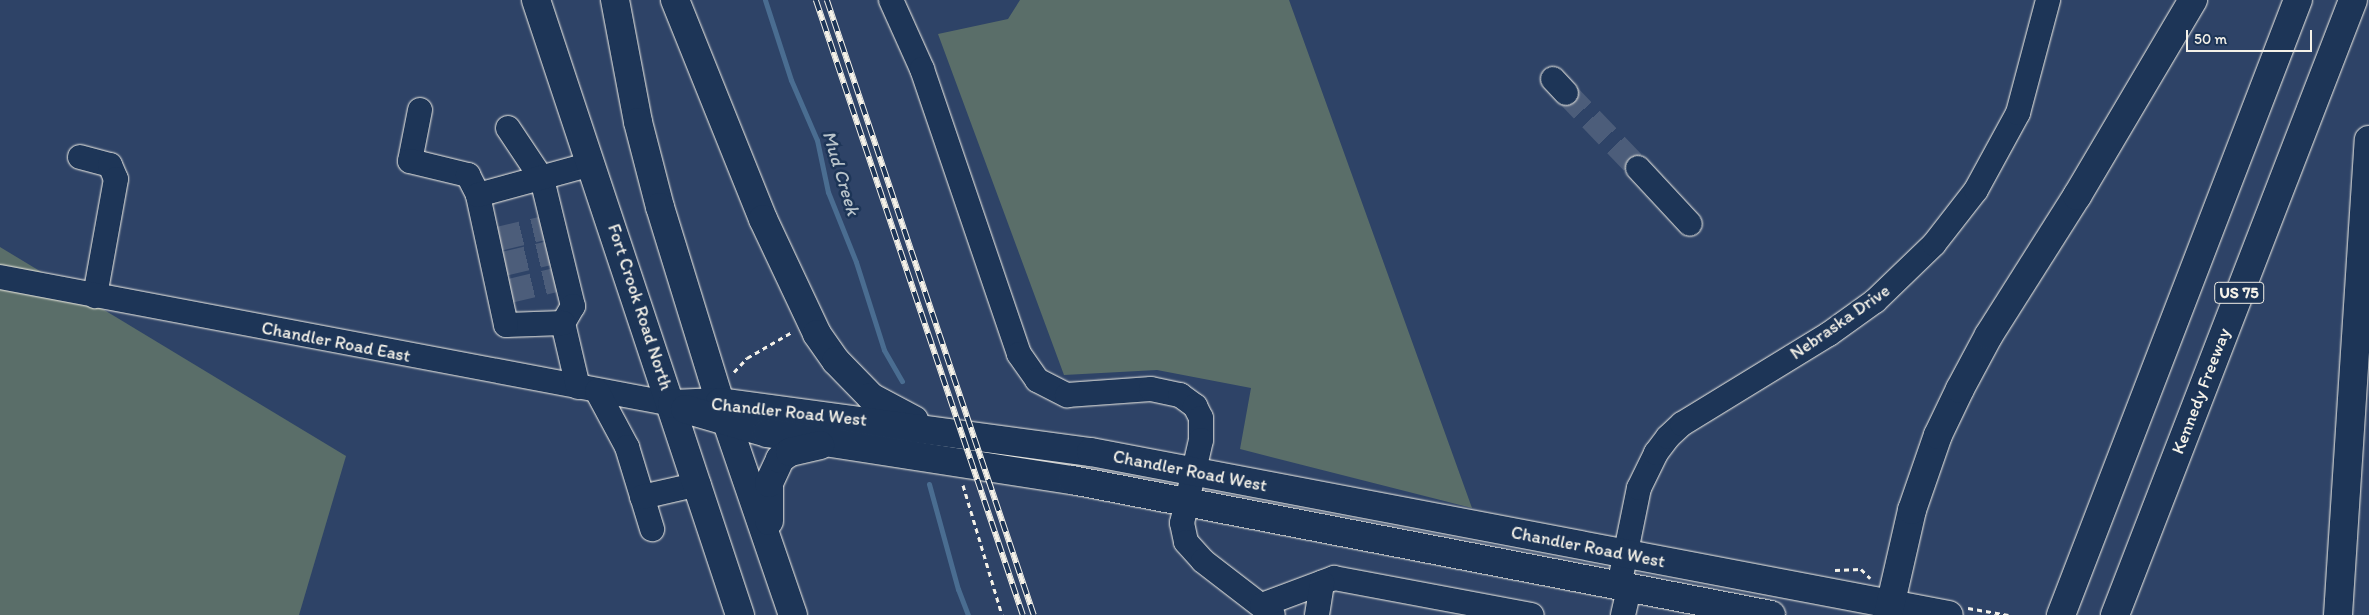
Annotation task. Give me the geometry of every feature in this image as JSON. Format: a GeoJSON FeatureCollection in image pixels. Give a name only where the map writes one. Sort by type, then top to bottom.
{"type":"FeatureCollection","features":[{"type":"Feature","properties":{"kind":"main road","name":"Fort Crook Road North"},"geometry":{"type":"LineString","coordinates":[[536,0],[672,404],[740,615]]}},
{"type":"Feature","properties":{"kind":"main road"},"geometry":{"type":"LineString","coordinates":[[615,0],[638,122],[660,207],[721,404],[793,615]]}},
{"type":"Feature","properties":{"kind":"main road"},"geometry":{"type":"LineString","coordinates":[[675,0],[764,219],[806,314],[836,361],[871,397],[910,419],[962,433]]}},
{"type":"Feature","properties":{"kind":"main road"},"geometry":{"type":"LineString","coordinates":[[1889,609],[1912,510],[1938,435],[1960,389],[1989,335],[2077,196],[2193,0]]}},
{"type":"Feature","properties":{"kind":"main road","name":"US 75"},"geometry":{"type":"LineString","coordinates":[[2061,615],[2298,0]]}},
{"type":"Feature","properties":{"kind":"main road","name":"Kennedy Freeway"},"geometry":{"type":"LineString","coordinates":[[2114,615],[2353,0]]}},
{"type":"Feature","properties":{"kind":"main road"},"geometry":{"type":"LineString","coordinates":[[2338,615],[2369,140]]}},
{"type":"Feature","properties":{"kind":"main road","name":"Chandler Road West"},"geometry":{"type":"LineString","coordinates":[[672,404],[721,404],[962,433],[1195,471],[1626,554],[1889,609],[1949,615]]}},
{"type":"Feature","properties":{"kind":"main road","name":"Chandler Road West"},"geometry":{"type":"LineString","coordinates":[[721,404],[830,443],[960,462],[1189,502],[1771,615]]}},
{"type":"Feature","properties":{"kind":"main road"},"geometry":{"type":"LineString","coordinates":[[773,554],[768,499],[773,471],[790,452],[830,443]]}},
{"type":"Feature","properties":{"kind":"street"},"geometry":{"type":"LineString","coordinates":[[891,0],[922,69],[1018,354],[1037,380],[1067,395],[1151,389],[1180,394],[1196,406],[1201,418],[1195,471],[1189,502],[1182,523],[1186,542],[1203,561],[1268,610],[1322,582],[1334,578],[1532,615]]}},
{"type":"Feature","properties":{"kind":"street","name":"Nebraska Drive"},"geometry":{"type":"LineString","coordinates":[[1623,615],[1626,554],[1639,488],[1646,470],[1668,437],[1682,424],[1829,334],[1875,301],[1934,244],[1956,217],[1996,158],[2018,113],[2048,0]]}},
{"type":"Feature","properties":{"kind":"street"},"geometry":{"type":"LineString","coordinates":[[420,110],[410,161],[468,175],[478,195],[492,240],[504,292],[506,325],[562,323]]}},
{"type":"Feature","properties":{"kind":"street"},"geometry":{"type":"LineString","coordinates":[[508,128],[542,179],[549,227],[561,279],[573,306],[562,323]]}},
{"type":"Feature","properties":{"kind":"street"},"geometry":{"type":"LineString","coordinates":[[80,157],[110,165],[116,179],[95,296]]}},
{"type":"Feature","properties":{"kind":"street"},"geometry":{"type":"LineString","coordinates":[[478,195],[542,179],[591,164]]}},
{"type":"Feature","properties":{"kind":"street"},"geometry":{"type":"LineString","coordinates":[[1638,168],[1690,224]]}},
{"type":"Feature","properties":{"kind":"street","name":"Chandler Road East"},"geometry":{"type":"LineString","coordinates":[[0,277],[672,404]]}},
{"type":"Feature","properties":{"kind":"street"},"geometry":{"type":"LineString","coordinates":[[562,323],[588,389],[626,447],[652,529]]}},
{"type":"Feature","properties":{"kind":"street"},"geometry":{"type":"LineString","coordinates":[[642,497],[698,484]]}},
{"type":"Feature","properties":{"kind":"street"},"geometry":{"type":"LineString","coordinates":[[1317,615],[1322,582]]}},
{"type":"Feature","properties":{"kind":"path"},"geometry":{"type":"LineString","coordinates":[[721,404],[748,358],[789,336],[806,314]]}},
{"type":"Feature","properties":{"kind":"path"},"geometry":{"type":"LineString","coordinates":[[960,462],[964,494],[987,556],[1002,615]]}},
{"type":"Feature","properties":{"kind":"green space"},"geometry":{"type":"Polygon","coordinates":[[[1020,0],[1289,0],[1472,508],[1240,449],[1251,388],[1157,370],[1064,375],[938,34],[1008,19],[1020,0]]]}},
{"type":"Feature","properties":{"kind":"green space"},"geometry":{"type":"Polygon","coordinates":[[[0,247],[346,456],[299,615],[0,615],[0,247]]]}},
{"type":"Feature","properties":{"kind":"waterway","name":"Mud Creek"},"geometry":{"type":"LineString","coordinates":[[765,0],[791,80],[817,140],[828,192],[856,262],[884,350],[902,381]]}},
{"type":"Feature","properties":{"kind":"waterway","name":"Mud Creek"},"geometry":{"type":"LineString","coordinates":[[929,484],[958,589],[968,615]]}},
{"type":"Feature","properties":{"kind":"tunnel"},"geometry":{"type":"LineString","coordinates":[[1566,93],[1638,168]]}},
{"type":"Feature","properties":{"kind":"tunnel"},"geometry":{"type":"LineString","coordinates":[[498,239],[544,228]]}},
{"type":"Feature","properties":{"kind":"tunnel"},"geometry":{"type":"LineString","coordinates":[[503,264],[550,253]]}},
{"type":"Feature","properties":{"kind":"tunnel"},"geometry":{"type":"LineString","coordinates":[[509,291],[556,280]]}},
{"type":"Feature","properties":{"kind":"railway"},"geometry":{"type":"LineString","coordinates":[[816,0],[1023,615]]}},
{"type":"Feature","properties":{"kind":"railway"},"geometry":{"type":"LineString","coordinates":[[827,0],[1034,615]]}}]}
